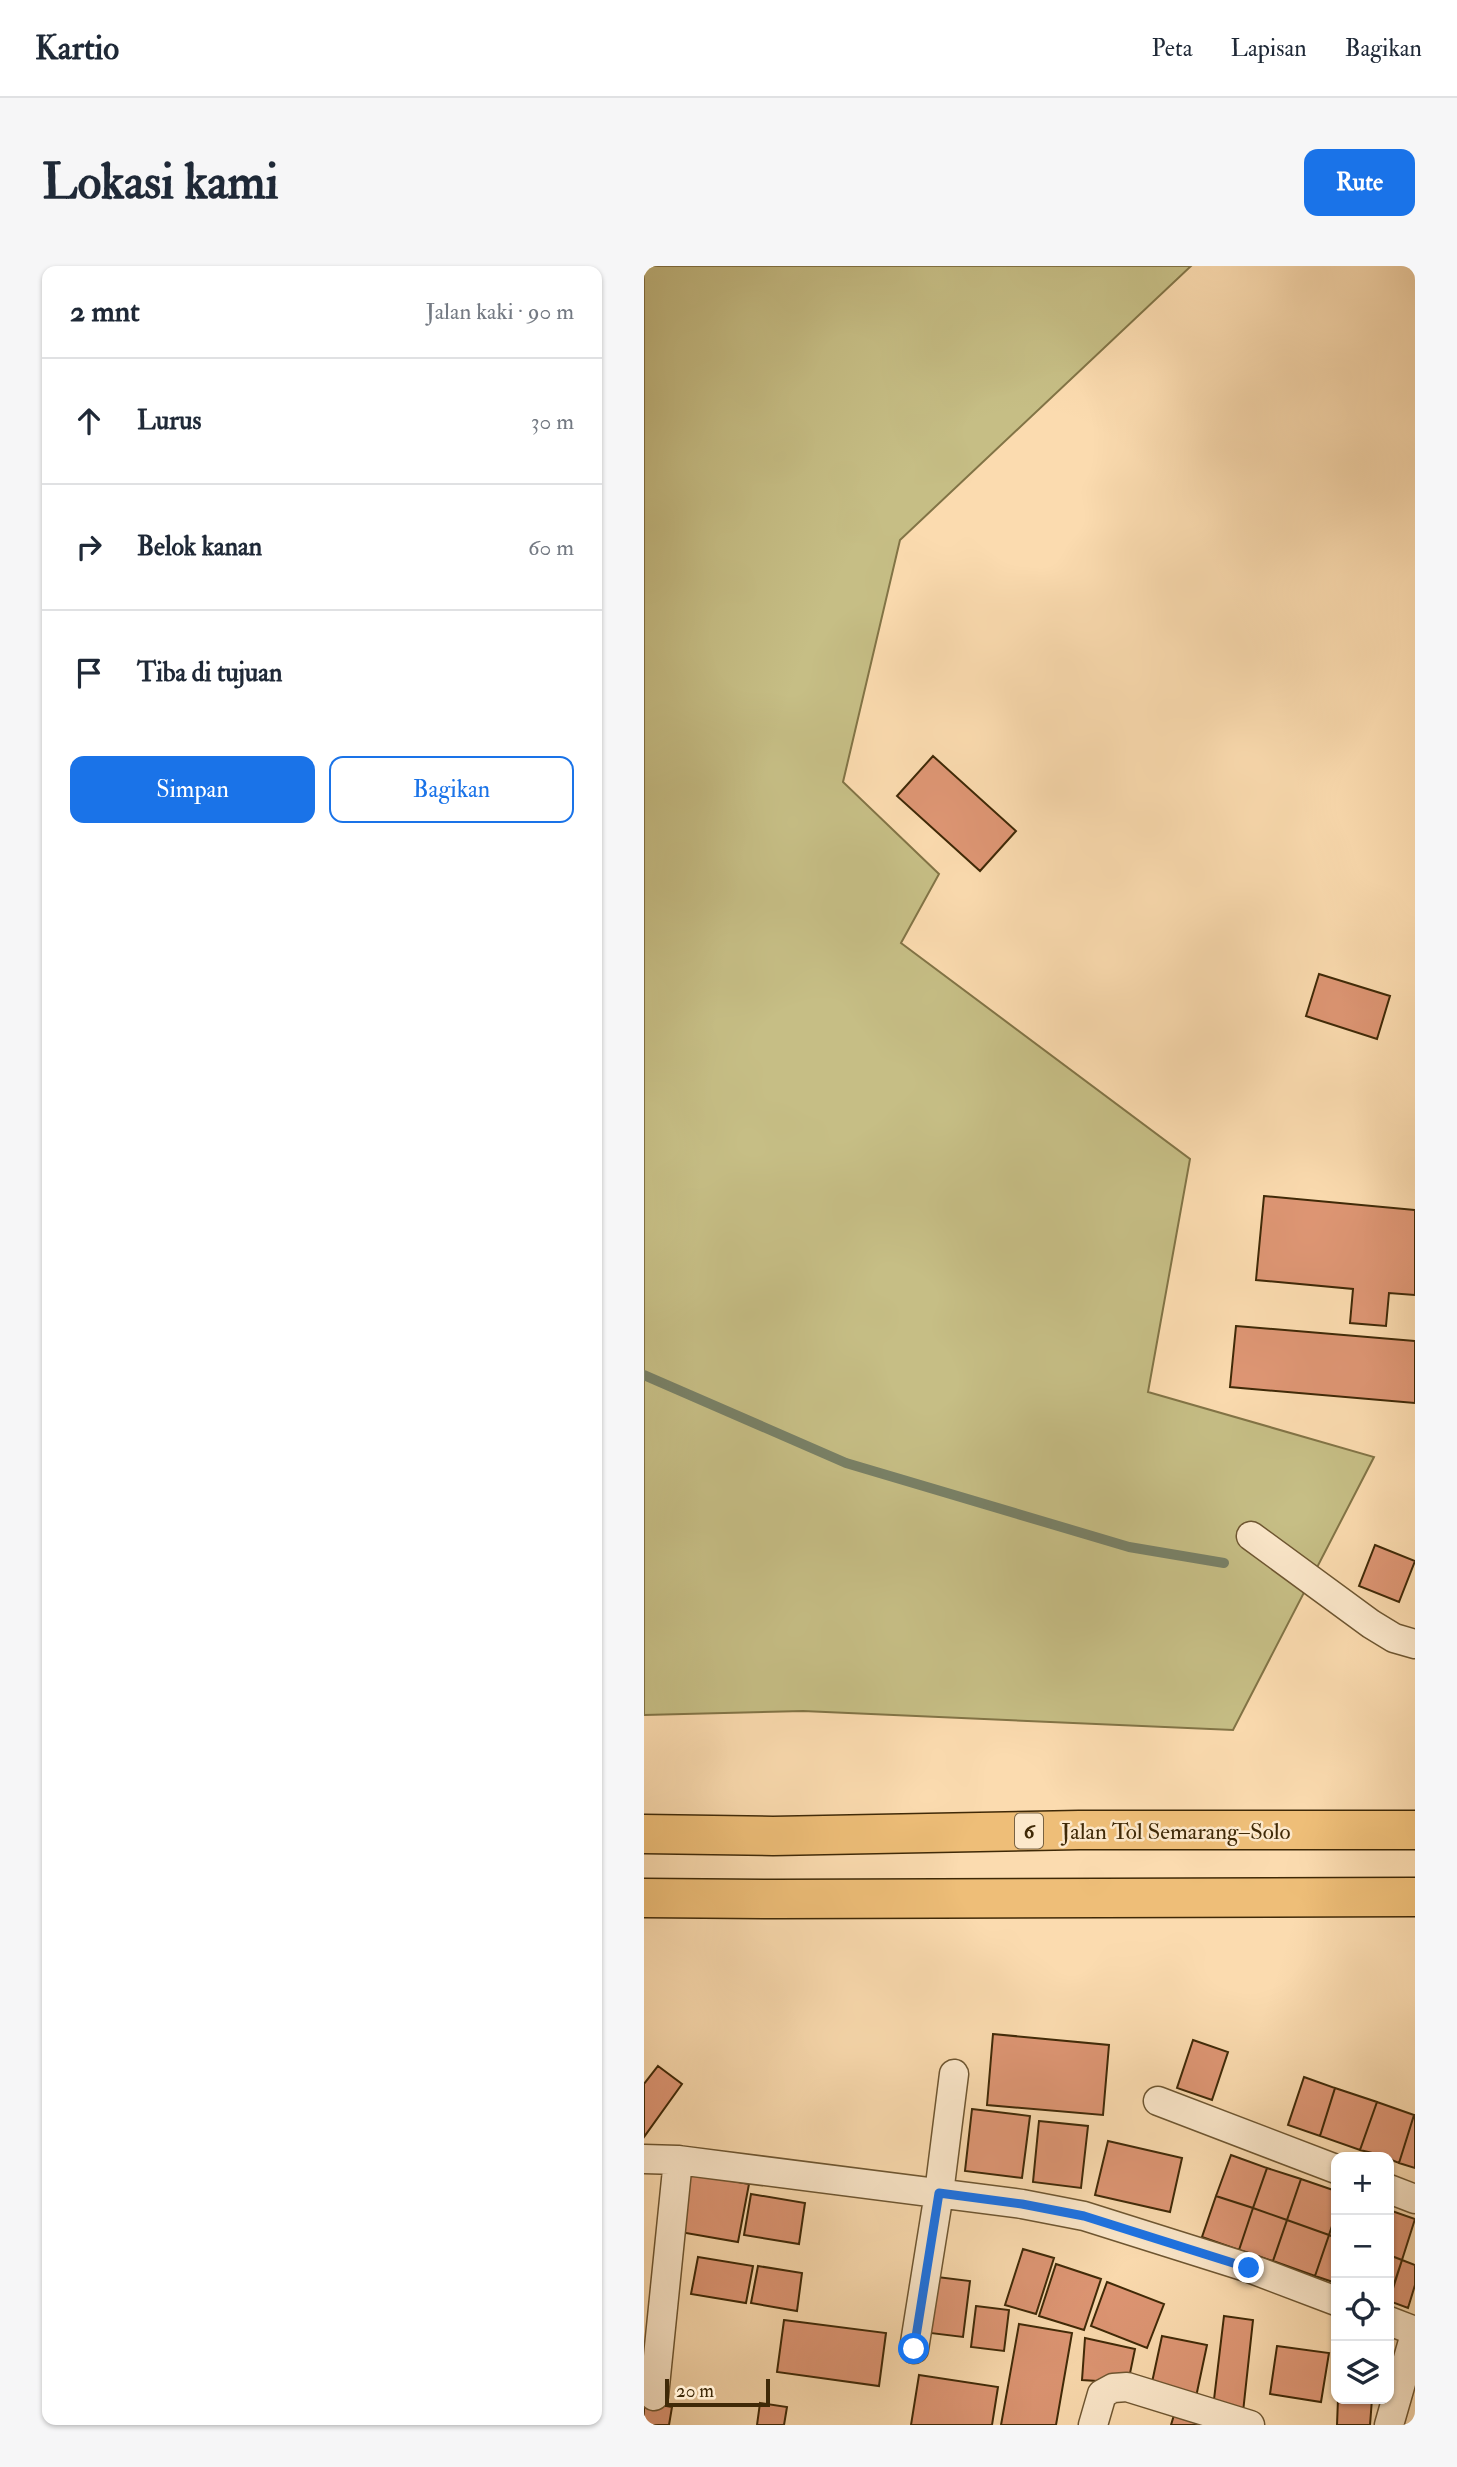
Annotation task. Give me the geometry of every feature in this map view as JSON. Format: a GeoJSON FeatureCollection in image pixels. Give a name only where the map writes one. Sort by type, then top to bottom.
{"type":"FeatureCollection","features":[{"type":"Feature","properties":{"kind":"highway","name":"Jalan Tol Semarang–Solo"},"geometry":{"type":"LineString","coordinates":[[644,1834],[773,1836],[1079,1830],[1415,1830]]}},
{"type":"Feature","properties":{"kind":"highway"},"geometry":{"type":"LineString","coordinates":[[644,1898],[1415,1897]]}},
{"type":"Feature","properties":{"kind":"street"},"geometry":{"type":"LineString","coordinates":[[1251,1536],[1371,1624],[1394,1638],[1415,1644]]}},
{"type":"Feature","properties":{"kind":"street"},"geometry":{"type":"LineString","coordinates":[[914,2349],[939,2193],[954,2074]]}},
{"type":"Feature","properties":{"kind":"street"},"geometry":{"type":"LineString","coordinates":[[1158,2101],[1331,2167]]}},
{"type":"Feature","properties":{"kind":"street"},"geometry":{"type":"LineString","coordinates":[[644,2159],[678,2160],[939,2193],[1022,2204],[1084,2216],[1249,2268],[1331,2299]]}},
{"type":"Feature","properties":{"kind":"street"},"geometry":{"type":"LineString","coordinates":[[654,2396],[678,2160]]}},
{"type":"Feature","properties":{"kind":"street"},"geometry":{"type":"LineString","coordinates":[[1394,2191],[1415,2199]]}},
{"type":"Feature","properties":{"kind":"street"},"geometry":{"type":"LineString","coordinates":[[1389,2425],[1410,2374],[1415,2332],[1394,2323]]}},
{"type":"Feature","properties":{"kind":"street"},"geometry":{"type":"LineString","coordinates":[[1093,2425],[1102,2394],[1113,2388],[1127,2387],[1250,2425]]}},
{"type":"Feature","properties":{"kind":"shaded area"},"geometry":{"type":"Polygon","coordinates":[[[644,266],[1191,266],[900,540],[843,782],[939,874],[901,943],[1190,1159],[1148,1392],[1374,1457],[1233,1730],[803,1711],[644,1715],[644,266]]]}},
{"type":"Feature","properties":{"kind":"building"},"geometry":{"type":"Polygon","coordinates":[[[933,756],[1016,831],[980,871],[897,796],[933,756]]]}},
{"type":"Feature","properties":{"kind":"building"},"geometry":{"type":"Polygon","coordinates":[[[1319,974],[1390,996],[1377,1039],[1306,1016],[1319,974]]]}},
{"type":"Feature","properties":{"kind":"building"},"geometry":{"type":"Polygon","coordinates":[[[1264,1196],[1415,1210],[1415,1295],[1389,1293],[1386,1326],[1350,1323],[1353,1289],[1256,1280],[1264,1196]]]}},
{"type":"Feature","properties":{"kind":"building"},"geometry":{"type":"Polygon","coordinates":[[[1236,1326],[1415,1341],[1415,1403],[1230,1387],[1236,1326]]]}},
{"type":"Feature","properties":{"kind":"building"},"geometry":{"type":"Polygon","coordinates":[[[1375,1545],[1415,1561],[1399,1602],[1359,1586],[1375,1545]]]}},
{"type":"Feature","properties":{"kind":"building"},"geometry":{"type":"Polygon","coordinates":[[[993,2034],[1109,2045],[1103,2115],[987,2105],[993,2034]]]}},
{"type":"Feature","properties":{"kind":"building"},"geometry":{"type":"Polygon","coordinates":[[[1193,2040],[1228,2052],[1212,2100],[1177,2088],[1193,2040]]]}},
{"type":"Feature","properties":{"kind":"building"},"geometry":{"type":"Polygon","coordinates":[[[658,2066],[682,2084],[644,2137],[644,2084],[658,2066]]]}},
{"type":"Feature","properties":{"kind":"building"},"geometry":{"type":"Polygon","coordinates":[[[1304,2077],[1335,2088],[1320,2136],[1288,2125],[1304,2077]]]}},
{"type":"Feature","properties":{"kind":"building"},"geometry":{"type":"Polygon","coordinates":[[[1335,2088],[1377,2102],[1360,2150],[1320,2136],[1335,2088]]]}},
{"type":"Feature","properties":{"kind":"building"},"geometry":{"type":"Polygon","coordinates":[[[1377,2102],[1414,2115],[1399,2163],[1394,2161],[1394,2152],[1360,2150],[1377,2102]]]}},
{"type":"Feature","properties":{"kind":"building"},"geometry":{"type":"Polygon","coordinates":[[[972,2109],[1030,2116],[1022,2178],[965,2171],[972,2109]]]}},
{"type":"Feature","properties":{"kind":"building"},"geometry":{"type":"Polygon","coordinates":[[[1415,2115],[1415,2168],[1399,2163],[1415,2115]]]}},
{"type":"Feature","properties":{"kind":"building"},"geometry":{"type":"Polygon","coordinates":[[[1039,2121],[1088,2126],[1081,2188],[1033,2182],[1039,2121]]]}},
{"type":"Feature","properties":{"kind":"building"},"geometry":{"type":"Polygon","coordinates":[[[1108,2141],[1182,2158],[1170,2212],[1095,2195],[1108,2141]]]}},
{"type":"Feature","properties":{"kind":"building"},"geometry":{"type":"Polygon","coordinates":[[[1231,2155],[1267,2168],[1253,2208],[1216,2196],[1231,2155]]]}},
{"type":"Feature","properties":{"kind":"building"},"geometry":{"type":"Polygon","coordinates":[[[1267,2168],[1301,2179],[1287,2220],[1253,2208],[1267,2168]]]}},
{"type":"Feature","properties":{"kind":"building"},"geometry":{"type":"Polygon","coordinates":[[[690,2173],[749,2184],[738,2242],[680,2232],[690,2173]]]}},
{"type":"Feature","properties":{"kind":"building"},"geometry":{"type":"Polygon","coordinates":[[[1301,2179],[1331,2189],[1329,2235],[1287,2220],[1301,2179]]]}},
{"type":"Feature","properties":{"kind":"building"},"geometry":{"type":"Polygon","coordinates":[[[751,2194],[805,2203],[799,2244],[744,2235],[751,2194]]]}},
{"type":"Feature","properties":{"kind":"building"},"geometry":{"type":"Polygon","coordinates":[[[1216,2196],[1253,2208],[1239,2250],[1202,2237],[1216,2196]]]}},
{"type":"Feature","properties":{"kind":"building"},"geometry":{"type":"Polygon","coordinates":[[[1253,2208],[1287,2220],[1273,2261],[1239,2250],[1253,2208]]]}},
{"type":"Feature","properties":{"kind":"building"},"geometry":{"type":"Polygon","coordinates":[[[1394,2212],[1415,2219],[1402,2260],[1394,2257],[1394,2212]]]}},
{"type":"Feature","properties":{"kind":"building"},"geometry":{"type":"Polygon","coordinates":[[[1287,2220],[1329,2235],[1315,2276],[1273,2261],[1287,2220]]]}},
{"type":"Feature","properties":{"kind":"building"},"geometry":{"type":"Polygon","coordinates":[[[1329,2235],[1331,2281],[1315,2276],[1329,2235]]]}},
{"type":"Feature","properties":{"kind":"building"},"geometry":{"type":"Polygon","coordinates":[[[1023,2249],[1054,2258],[1036,2314],[1005,2305],[1023,2249]]]}},
{"type":"Feature","properties":{"kind":"building"},"geometry":{"type":"Polygon","coordinates":[[[698,2257],[753,2266],[746,2303],[691,2294],[698,2257]]]}},
{"type":"Feature","properties":{"kind":"building"},"geometry":{"type":"Polygon","coordinates":[[[1394,2257],[1402,2260],[1394,2284],[1394,2257]]]}},
{"type":"Feature","properties":{"kind":"building"},"geometry":{"type":"Polygon","coordinates":[[[1402,2260],[1415,2265],[1415,2285],[1408,2308],[1394,2303],[1394,2285],[1402,2260]]]}},
{"type":"Feature","properties":{"kind":"building"},"geometry":{"type":"Polygon","coordinates":[[[1056,2264],[1101,2279],[1084,2330],[1039,2316],[1056,2264]]]}},
{"type":"Feature","properties":{"kind":"building"},"geometry":{"type":"Polygon","coordinates":[[[758,2266],[802,2273],[797,2311],[751,2303],[758,2266]]]}},
{"type":"Feature","properties":{"kind":"building"},"geometry":{"type":"Polygon","coordinates":[[[929,2276],[970,2281],[963,2337],[922,2332],[929,2276]]]}},
{"type":"Feature","properties":{"kind":"building"},"geometry":{"type":"Polygon","coordinates":[[[1107,2282],[1164,2304],[1147,2348],[1091,2326],[1107,2282]]]}},
{"type":"Feature","properties":{"kind":"building"},"geometry":{"type":"Polygon","coordinates":[[[976,2306],[1009,2310],[1004,2351],[971,2347],[976,2306]]]}},
{"type":"Feature","properties":{"kind":"building"},"geometry":{"type":"Polygon","coordinates":[[[1224,2316],[1253,2320],[1243,2412],[1213,2408],[1224,2316]]]}},
{"type":"Feature","properties":{"kind":"building"},"geometry":{"type":"Polygon","coordinates":[[[784,2320],[886,2333],[879,2386],[777,2372],[784,2320]]]}},
{"type":"Feature","properties":{"kind":"building"},"geometry":{"type":"Polygon","coordinates":[[[1019,2324],[1072,2333],[1056,2425],[1001,2425],[1019,2324]]]}},
{"type":"Feature","properties":{"kind":"building"},"geometry":{"type":"Polygon","coordinates":[[[1162,2336],[1207,2345],[1196,2397],[1151,2387],[1162,2336]]]}},
{"type":"Feature","properties":{"kind":"building"},"geometry":{"type":"Polygon","coordinates":[[[1085,2338],[1135,2349],[1128,2383],[1082,2380],[1085,2338]]]}},
{"type":"Feature","properties":{"kind":"building"},"geometry":{"type":"Polygon","coordinates":[[[1277,2346],[1329,2353],[1321,2402],[1270,2394],[1277,2346]]]}},
{"type":"Feature","properties":{"kind":"building"},"geometry":{"type":"Polygon","coordinates":[[[919,2375],[998,2387],[992,2425],[911,2425],[919,2375]]]}},
{"type":"Feature","properties":{"kind":"building"},"geometry":{"type":"Polygon","coordinates":[[[644,2402],[672,2407],[669,2425],[644,2425],[644,2402]]]}},
{"type":"Feature","properties":{"kind":"building"},"geometry":{"type":"Polygon","coordinates":[[[760,2403],[787,2407],[784,2425],[757,2425],[760,2403]]]}},
{"type":"Feature","properties":{"kind":"building"},"geometry":{"type":"Polygon","coordinates":[[[1338,2404],[1372,2404],[1370,2425],[1337,2425],[1338,2404]]]}},
{"type":"Feature","properties":{"kind":"building"},"geometry":{"type":"Polygon","coordinates":[[[1174,2415],[1209,2425],[1171,2425],[1174,2415]]]}},
{"type":"Feature","properties":{"kind":"waterway"},"geometry":{"type":"LineString","coordinates":[[644,1375],[846,1463],[1129,1547],[1224,1563]]}},
{"type":"Feature","properties":{"kind":"route"},"geometry":{"type":"LineString","coordinates":[[914,2349],[939,2193],[1022,2204],[1084,2216],[1249,2268]]}}]}
